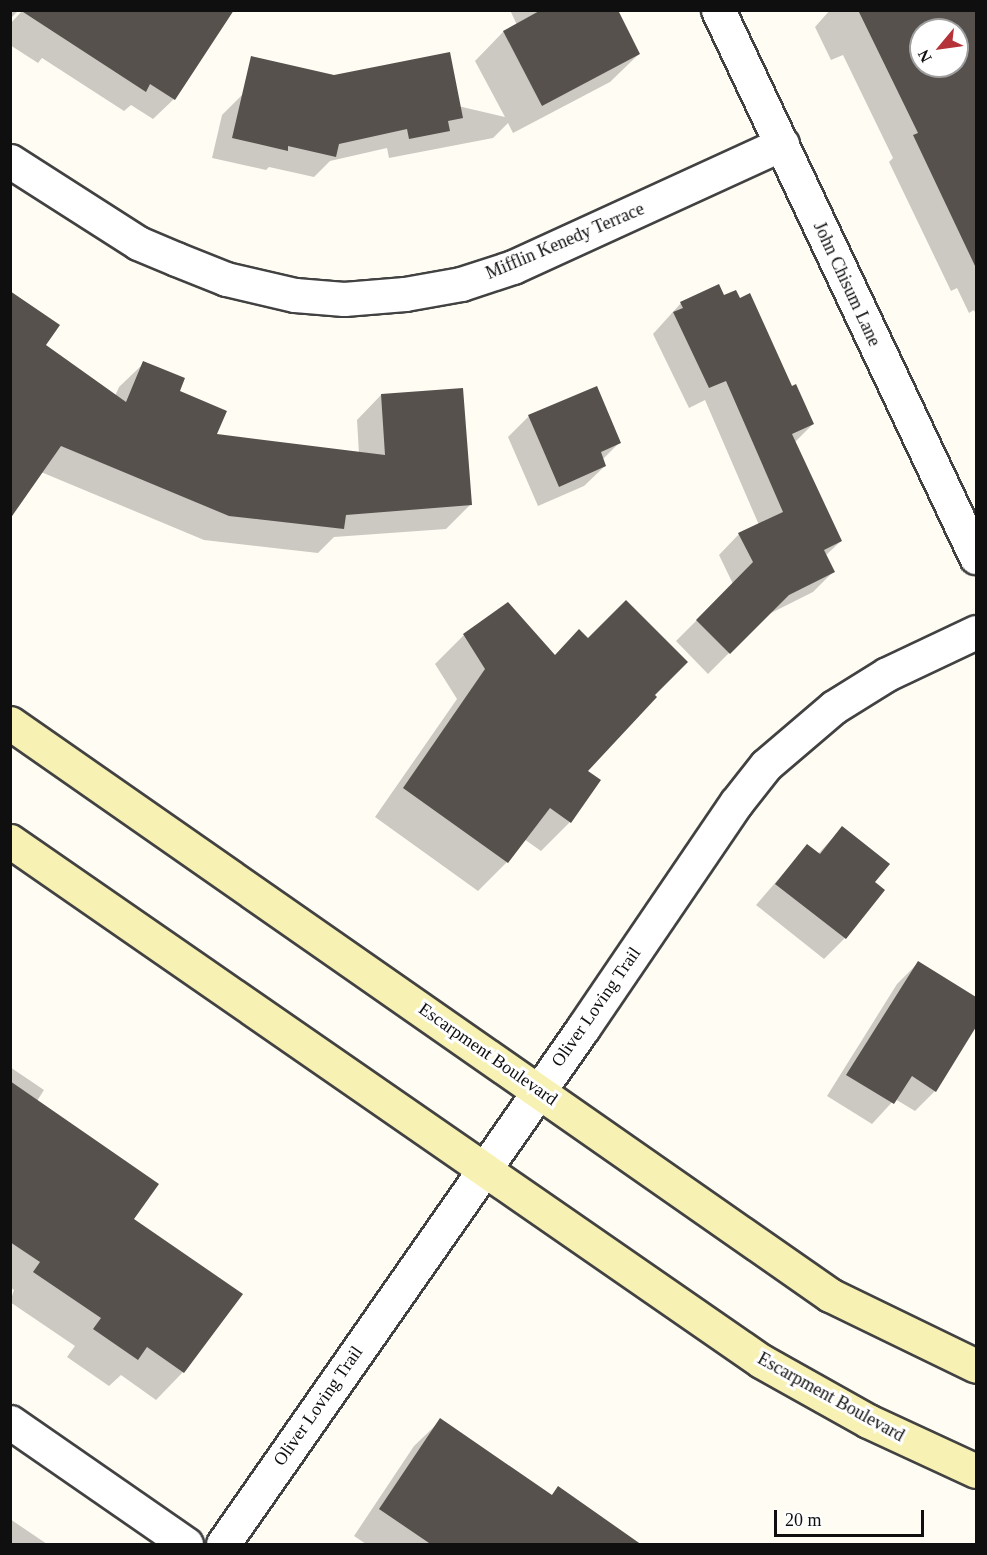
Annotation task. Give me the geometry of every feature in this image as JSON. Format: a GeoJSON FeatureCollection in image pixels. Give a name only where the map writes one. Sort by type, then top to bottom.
{"type":"FeatureCollection","features":[{"type":"Feature","properties":{"kind":"main road","name":"Escarpment Boulevard"},"geometry":{"type":"LineString","coordinates":[[10,723],[538,1089],[830,1295],[976,1366]]}},
{"type":"Feature","properties":{"kind":"main road","name":"Escarpment Boulevard"},"geometry":{"type":"LineString","coordinates":[[10,841],[761,1361],[868,1420],[976,1471]]}},
{"type":"Feature","properties":{"kind":"street","name":"John Chisum Lane"},"geometry":{"type":"LineString","coordinates":[[718,10],[976,557]]}},
{"type":"Feature","properties":{"kind":"street","name":"Mifflin Kenedy Terrace"},"geometry":{"type":"LineString","coordinates":[[10,161],[138,243],[176,259],[237,281],[295,295],[344,299],[405,294],[461,284],[513,267],[782,144]]}},
{"type":"Feature","properties":{"kind":"street","name":"Oliver Loving Trail"},"geometry":{"type":"LineString","coordinates":[[223,1545],[736,804],[766,765],[834,707],[887,674],[976,632]]}},
{"type":"Feature","properties":{"kind":"street"},"geometry":{"type":"LineString","coordinates":[[10,1422],[186,1545]]}},
{"type":"Feature","properties":{"kind":"building"},"geometry":{"type":"Polygon","coordinates":[[[20,10],[234,10],[175,100],[150,84],[146,92],[20,10]]]}},
{"type":"Feature","properties":{"kind":"building"},"geometry":{"type":"Polygon","coordinates":[[[541,10],[618,10],[640,54],[542,106],[503,31],[541,10]]]}},
{"type":"Feature","properties":{"kind":"building"},"geometry":{"type":"Polygon","coordinates":[[[858,10],[976,10],[976,268],[913,135],[918,133],[858,10]]]}},
{"type":"Feature","properties":{"kind":"building"},"geometry":{"type":"Polygon","coordinates":[[[450,52],[463,118],[448,121],[450,131],[409,139],[407,129],[339,144],[336,157],[288,146],[288,151],[232,138],[251,56],[334,75],[450,52]]]}},
{"type":"Feature","properties":{"kind":"building"},"geometry":{"type":"Polygon","coordinates":[[[719,284],[724,295],[736,290],[740,298],[750,293],[792,386],[796,384],[814,424],[792,434],[842,541],[824,550],[835,572],[789,595],[730,654],[696,620],[753,562],[738,533],[783,512],[726,381],[709,388],[673,312],[683,308],[680,302],[719,284]]]}},
{"type":"Feature","properties":{"kind":"building"},"geometry":{"type":"Polygon","coordinates":[[[10,291],[60,325],[46,345],[126,402],[143,361],[185,378],[180,391],[227,411],[217,434],[385,455],[381,394],[463,388],[472,505],[346,515],[344,529],[229,516],[61,446],[10,519],[10,291]]]}},
{"type":"Feature","properties":{"kind":"building"},"geometry":{"type":"Polygon","coordinates":[[[597,386],[621,443],[601,452],[606,466],[559,487],[528,415],[597,386]]]}},
{"type":"Feature","properties":{"kind":"building"},"geometry":{"type":"Polygon","coordinates":[[[626,600],[688,662],[655,695],[657,697],[588,771],[601,780],[571,823],[550,808],[508,863],[403,788],[485,669],[463,634],[508,602],[555,655],[579,629],[588,638],[626,600]]]}},
{"type":"Feature","properties":{"kind":"building"},"geometry":{"type":"Polygon","coordinates":[[[842,826],[890,864],[875,882],[885,890],[846,939],[775,884],[807,844],[820,854],[842,826]]]}},
{"type":"Feature","properties":{"kind":"building"},"geometry":{"type":"Polygon","coordinates":[[[918,961],[976,997],[976,1027],[936,1092],[912,1076],[894,1104],[846,1075],[918,961]]]}},
{"type":"Feature","properties":{"kind":"building"},"geometry":{"type":"Polygon","coordinates":[[[10,1081],[159,1184],[134,1219],[243,1294],[184,1373],[147,1347],[138,1360],[93,1329],[101,1318],[33,1272],[40,1262],[10,1242],[10,1081]]]}},
{"type":"Feature","properties":{"kind":"building"},"geometry":{"type":"Polygon","coordinates":[[[440,1418],[552,1495],[558,1486],[642,1545],[432,1545],[379,1509],[440,1418]]]}}]}
